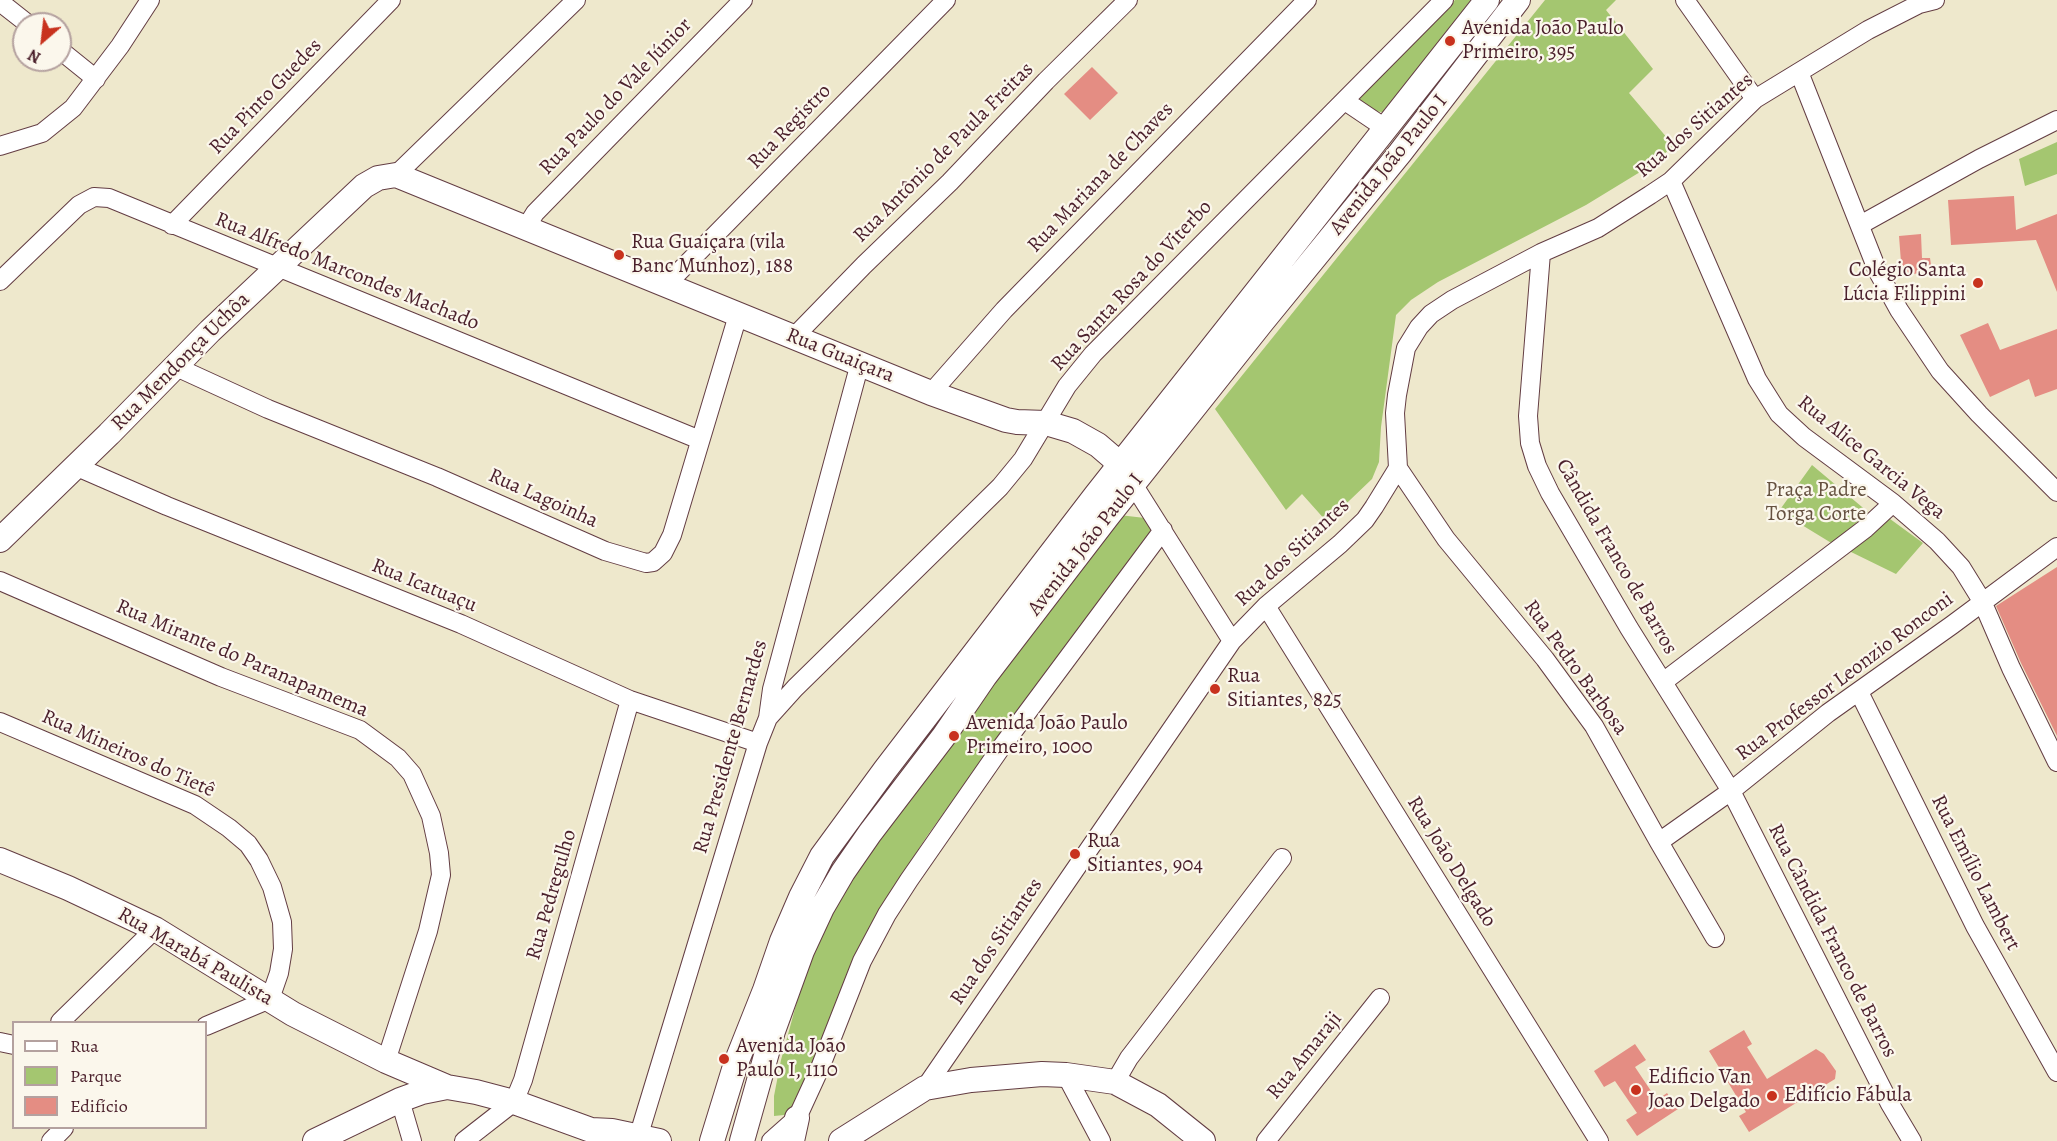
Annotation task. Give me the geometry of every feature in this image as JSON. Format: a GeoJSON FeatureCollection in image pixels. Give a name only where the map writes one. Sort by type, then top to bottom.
{"type":"FeatureCollection","features":[{"type":"Feature","properties":{"kind":"main road","name":"Avenida João Paulo I"},"geometry":{"type":"LineString","coordinates":[[742,1141],[773,1031],[802,951],[837,882],[870,833],[944,736],[1126,475],[1385,128],[1487,0]]}},
{"type":"Feature","properties":{"kind":"main road"},"geometry":{"type":"LineString","coordinates":[[1497,27],[1503,0]]}},
{"type":"Feature","properties":{"kind":"main road","name":"Avenida João Paulo I"},"geometry":{"type":"LineString","coordinates":[[712,1141],[736,1063],[782,941],[822,856],[885,770],[1126,475],[1269,313],[1400,153],[1518,0]]}},
{"type":"Feature","properties":{"kind":"main road","name":"Rua Mendonça Uchôa"},"geometry":{"type":"LineString","coordinates":[[0,540],[174,366],[364,186],[378,178],[396,175]]}},
{"type":"Feature","properties":{"kind":"main road","name":"Rua Guaiçara"},"geometry":{"type":"LineString","coordinates":[[396,175],[932,393],[1006,420],[1046,423],[1084,436],[1098,445],[1126,475]]}},
{"type":"Feature","properties":{"kind":"main road","name":"Rua Marabá Paulista"},"geometry":{"type":"LineString","coordinates":[[0,860],[68,888],[156,930],[293,1014],[386,1061],[447,1087]]}},
{"type":"Feature","properties":{"kind":"main road"},"geometry":{"type":"LineString","coordinates":[[386,1061],[398,1086],[400,1100]]}},
{"type":"Feature","properties":{"kind":"main road"},"geometry":{"type":"LineString","coordinates":[[844,1140],[925,1088],[971,1080],[1042,1074],[1115,1082],[1158,1105],[1203,1141]]}},
{"type":"Feature","properties":{"kind":"main road"},"geometry":{"type":"LineString","coordinates":[[315,1141],[400,1100],[422,1092],[447,1087],[514,1102],[600,1136],[612,1131],[645,1139]]}},
{"type":"Feature","properties":{"kind":"main road"},"geometry":{"type":"LineString","coordinates":[[792,1141],[797,1118]]}},
{"type":"Feature","properties":{"kind":"street"},"geometry":{"type":"LineString","coordinates":[[0,146],[42,134],[73,108],[96,79],[150,0]]}},
{"type":"Feature","properties":{"kind":"street","name":"Rua Pinto Guedes"},"geometry":{"type":"LineString","coordinates":[[172,225],[391,0]]}},
{"type":"Feature","properties":{"kind":"street"},"geometry":{"type":"LineString","coordinates":[[396,175],[576,0]]}},
{"type":"Feature","properties":{"kind":"street","name":"Rua Paulo do Vale Júnior"},"geometry":{"type":"LineString","coordinates":[[525,229],[535,213],[743,0]]}},
{"type":"Feature","properties":{"kind":"street","name":"Rua Registro"},"geometry":{"type":"LineString","coordinates":[[666,285],[946,0]]}},
{"type":"Feature","properties":{"kind":"street","name":"Rua Antônio de Paula Freitas"},"geometry":{"type":"LineString","coordinates":[[793,338],[1128,0]]}},
{"type":"Feature","properties":{"kind":"street","name":"Rua Mariana de Chaves"},"geometry":{"type":"LineString","coordinates":[[932,393],[1004,310],[1307,0]]}},
{"type":"Feature","properties":{"kind":"street","name":"Rua Santa Rosa do Viterbo"},"geometry":{"type":"LineString","coordinates":[[768,718],[795,688],[1000,487],[1023,459],[1067,386],[1093,354],[1444,0]]}},
{"type":"Feature","properties":{"kind":"street"},"geometry":{"type":"LineString","coordinates":[[1685,0],[1755,99]]}},
{"type":"Feature","properties":{"kind":"street","name":"Rua dos Sitiantes"},"geometry":{"type":"LineString","coordinates":[[925,1088],[1232,641],[1266,606],[1365,520],[1398,468],[1396,395],[1406,348],[1419,327],[1431,314],[1452,300],[1541,253],[1598,228],[1671,181],[1755,99],[1868,30],[1923,1]]}},
{"type":"Feature","properties":{"kind":"street"},"geometry":{"type":"LineString","coordinates":[[0,2],[13,12]]}},
{"type":"Feature","properties":{"kind":"street"},"geometry":{"type":"LineString","coordinates":[[72,60],[96,79]]}},
{"type":"Feature","properties":{"kind":"street"},"geometry":{"type":"LineString","coordinates":[[1799,72],[1878,272],[1899,310],[1940,371],[1979,414],[2057,492]]}},
{"type":"Feature","properties":{"kind":"street"},"geometry":{"type":"LineString","coordinates":[[1345,101],[1385,128]]}},
{"type":"Feature","properties":{"kind":"street"},"geometry":{"type":"LineString","coordinates":[[1860,225],[1979,159],[2057,120]]}},
{"type":"Feature","properties":{"kind":"street","name":"Rua Alice Garcia Vega"},"geometry":{"type":"LineString","coordinates":[[1671,181],[1757,379],[1779,414],[1804,437],[1893,503],[1961,567],[1982,601],[2011,668],[2057,762]]}},
{"type":"Feature","properties":{"kind":"street","name":"Rua Alfredo Marcondes Machado"},"geometry":{"type":"LineString","coordinates":[[0,281],[79,206],[94,196],[109,198],[700,440]]}},
{"type":"Feature","properties":{"kind":"street","name":"Cândida Franco de Barros"},"geometry":{"type":"LineString","coordinates":[[1541,253],[1528,416],[1530,443],[1537,466],[1550,493],[1731,791]]}},
{"type":"Feature","properties":{"kind":"street","name":"Rua Lagoinha"},"geometry":{"type":"LineString","coordinates":[[174,366],[268,409],[437,477],[605,551],[646,563],[657,559],[668,545],[738,315]]}},
{"type":"Feature","properties":{"kind":"street","name":"Rua Presidente Bernardes"},"geometry":{"type":"LineString","coordinates":[[645,1139],[758,743],[768,718],[772,689],[860,363]]}},
{"type":"Feature","properties":{"kind":"street","name":"Rua Icatuaçu"},"geometry":{"type":"LineString","coordinates":[[75,466],[189,515],[461,624],[630,700],[758,743]]}},
{"type":"Feature","properties":{"kind":"street","name":"Rua Pedro Barbosa"},"geometry":{"type":"LineString","coordinates":[[1398,468],[1446,539],[1545,659],[1594,726],[1715,938]]}},
{"type":"Feature","properties":{"kind":"street","name":"Rua Guaiçara"},"geometry":{"type":"LineString","coordinates":[[1126,475],[1232,641]]}},
{"type":"Feature","properties":{"kind":"street"},"geometry":{"type":"LineString","coordinates":[[1663,682],[1866,528],[1893,503]]}},
{"type":"Feature","properties":{"kind":"street"},"geometry":{"type":"LineString","coordinates":[[771,1141],[797,1118],[820,1068],[862,961],[887,914],[929,849],[994,757],[1163,530]]}},
{"type":"Feature","properties":{"kind":"street","name":"Rua Professor Leonzio Ronconi"},"geometry":{"type":"LineString","coordinates":[[1659,842],[1731,791],[1828,713],[2057,547]]}},
{"type":"Feature","properties":{"kind":"street","name":"Rua Mirante do Paranapamema"},"geometry":{"type":"LineString","coordinates":[[0,581],[221,677],[360,730],[398,759],[412,774],[431,816],[441,875],[428,931],[386,1061]]}},
{"type":"Feature","properties":{"kind":"street","name":"Rua João Delgado"},"geometry":{"type":"LineString","coordinates":[[1266,606],[1599,1141]]}},
{"type":"Feature","properties":{"kind":"street","name":"Rua Emílio Lambert"},"geometry":{"type":"LineString","coordinates":[[1859,692],[1975,926],[2057,1072]]}},
{"type":"Feature","properties":{"kind":"street","name":"Rua Pedregulho"},"geometry":{"type":"LineString","coordinates":[[514,1102],[523,1080],[630,700]]}},
{"type":"Feature","properties":{"kind":"street","name":"Rua Mineiros do Tietê"},"geometry":{"type":"LineString","coordinates":[[0,722],[195,805],[230,828],[248,844],[259,860],[272,887],[282,922],[283,949],[279,973],[270,999]]}},
{"type":"Feature","properties":{"kind":"street","name":"Rua Cândida Franco de Barros"},"geometry":{"type":"LineString","coordinates":[[1731,791],[1890,1104],[1912,1141]]}},
{"type":"Feature","properties":{"kind":"street"},"geometry":{"type":"LineString","coordinates":[[1115,1082],[1129,1058],[1282,858]]}},
{"type":"Feature","properties":{"kind":"street"},"geometry":{"type":"LineString","coordinates":[[62,1021],[156,930]]}},
{"type":"Feature","properties":{"kind":"street","name":"Rua Amaraji"},"geometry":{"type":"LineString","coordinates":[[1266,1141],[1380,998]]}},
{"type":"Feature","properties":{"kind":"street"},"geometry":{"type":"LineString","coordinates":[[207,1026],[270,999]]}},
{"type":"Feature","properties":{"kind":"street"},"geometry":{"type":"LineString","coordinates":[[1066,1075],[1101,1141]]}},
{"type":"Feature","properties":{"kind":"street"},"geometry":{"type":"LineString","coordinates":[[400,1100],[414,1139]]}},
{"type":"Feature","properties":{"kind":"street"},"geometry":{"type":"LineString","coordinates":[[464,1141],[514,1102]]}},
{"type":"Feature","properties":{"kind":"street"},"geometry":{"type":"LineString","coordinates":[[51,1141],[63,1129]]}},
{"type":"Feature","properties":{"kind":"green space"},"geometry":{"type":"Polygon","coordinates":[[[1455,0],[1487,0],[1396,114],[1345,107],[1455,0]]]}},
{"type":"Feature","properties":{"kind":"green space"},"geometry":{"type":"Polygon","coordinates":[[[1545,0],[1616,0],[1606,10],[1653,69],[1629,93],[1674,146],[1645,169],[1586,205],[1438,282],[1411,300],[1396,315],[1381,427],[1379,462],[1372,479],[1327,522],[1302,494],[1286,510],[1215,409],[1545,0]]]}},
{"type":"Feature","properties":{"kind":"green space"},"geometry":{"type":"Polygon","coordinates":[[[2057,142],[2057,174],[2025,186],[2019,159],[2057,142]]]}},
{"type":"Feature","properties":{"kind":"green space","name":"Praça Padre Torga Corte"},"geometry":{"type":"Polygon","coordinates":[[[1812,465],[1868,512],[1833,544],[1779,511],[1812,465]]]}},
{"type":"Feature","properties":{"kind":"green space"},"geometry":{"type":"Polygon","coordinates":[[[1119,515],[1145,518],[1151,530],[1143,544],[927,836],[902,875],[794,1114],[774,1116],[774,1096],[781,1060],[799,994],[834,906],[860,863],[1119,515]]]}},
{"type":"Feature","properties":{"kind":"green space","name":"Praça Padre Torga Corte"},"geometry":{"type":"Polygon","coordinates":[[[1886,516],[1923,543],[1896,574],[1849,551],[1886,516]]]}},
{"type":"Feature","properties":{"kind":"building"},"geometry":{"type":"Polygon","coordinates":[[[1092,67],[1118,93],[1090,120],[1064,94],[1092,67]]]}},
{"type":"Feature","properties":{"kind":"building"},"geometry":{"type":"Polygon","coordinates":[[[2014,196],[2016,230],[2057,214],[2057,292],[2036,240],[1951,245],[1948,200],[2014,196]]]}},
{"type":"Feature","properties":{"kind":"building"},"geometry":{"type":"Polygon","coordinates":[[[1921,234],[1922,258],[1930,258],[1932,272],[1902,275],[1899,236],[1921,234]]]}},
{"type":"Feature","properties":{"kind":"building"},"geometry":{"type":"Polygon","coordinates":[[[1988,323],[2000,350],[2057,329],[2057,389],[2035,397],[2029,379],[1990,397],[1960,335],[1988,323]]]}},
{"type":"Feature","properties":{"kind":"building"},"geometry":{"type":"Polygon","coordinates":[[[2057,567],[2057,736],[1996,606],[2057,567]]]}},
{"type":"Feature","properties":{"kind":"building","name":"Edifício Fábula"},"geometry":{"type":"Polygon","coordinates":[[[1744,1030],[1752,1044],[1747,1047],[1767,1079],[1816,1049],[1824,1054],[1836,1071],[1835,1079],[1749,1132],[1739,1116],[1746,1112],[1709,1051],[1744,1030]]]}},
{"type":"Feature","properties":{"kind":"building","name":"Edificio Van Joao Delgado"},"geometry":{"type":"Polygon","coordinates":[[[1635,1044],[1646,1060],[1635,1067],[1657,1100],[1667,1093],[1678,1109],[1637,1136],[1626,1120],[1637,1113],[1615,1081],[1604,1087],[1594,1071],[1635,1044]]]}},
{"type":"Feature","properties":{"kind":"place","name":"Avenida João Paulo Primeiro, 395"},"geometry":{"type":"Point","coordinates":[1450,41]}},
{"type":"Feature","properties":{"kind":"place","name":"Rua Guaiçara (vila Banc Munhoz), 188"},"geometry":{"type":"Point","coordinates":[619,255]}},
{"type":"Feature","properties":{"kind":"place","name":"Colégio Santa Lúcia Filippini"},"geometry":{"type":"Point","coordinates":[1978,283]}},
{"type":"Feature","properties":{"kind":"place","name":"Rua Sitiantes, 825"},"geometry":{"type":"Point","coordinates":[1215,689]}},
{"type":"Feature","properties":{"kind":"place","name":"Avenida João Paulo Primeiro, 1000"},"geometry":{"type":"Point","coordinates":[954,736]}},
{"type":"Feature","properties":{"kind":"place","name":"Rua Sitiantes, 904"},"geometry":{"type":"Point","coordinates":[1075,854]}},
{"type":"Feature","properties":{"kind":"place","name":"Avenida João Paulo I, 1110"},"geometry":{"type":"Point","coordinates":[724,1059]}},
{"type":"Feature","properties":{"kind":"place","name":"Edificio Van Joao Delgado"},"geometry":{"type":"Point","coordinates":[1636,1090]}},
{"type":"Feature","properties":{"kind":"place","name":"Edifício Fábula"},"geometry":{"type":"Point","coordinates":[1772,1096]}}]}
